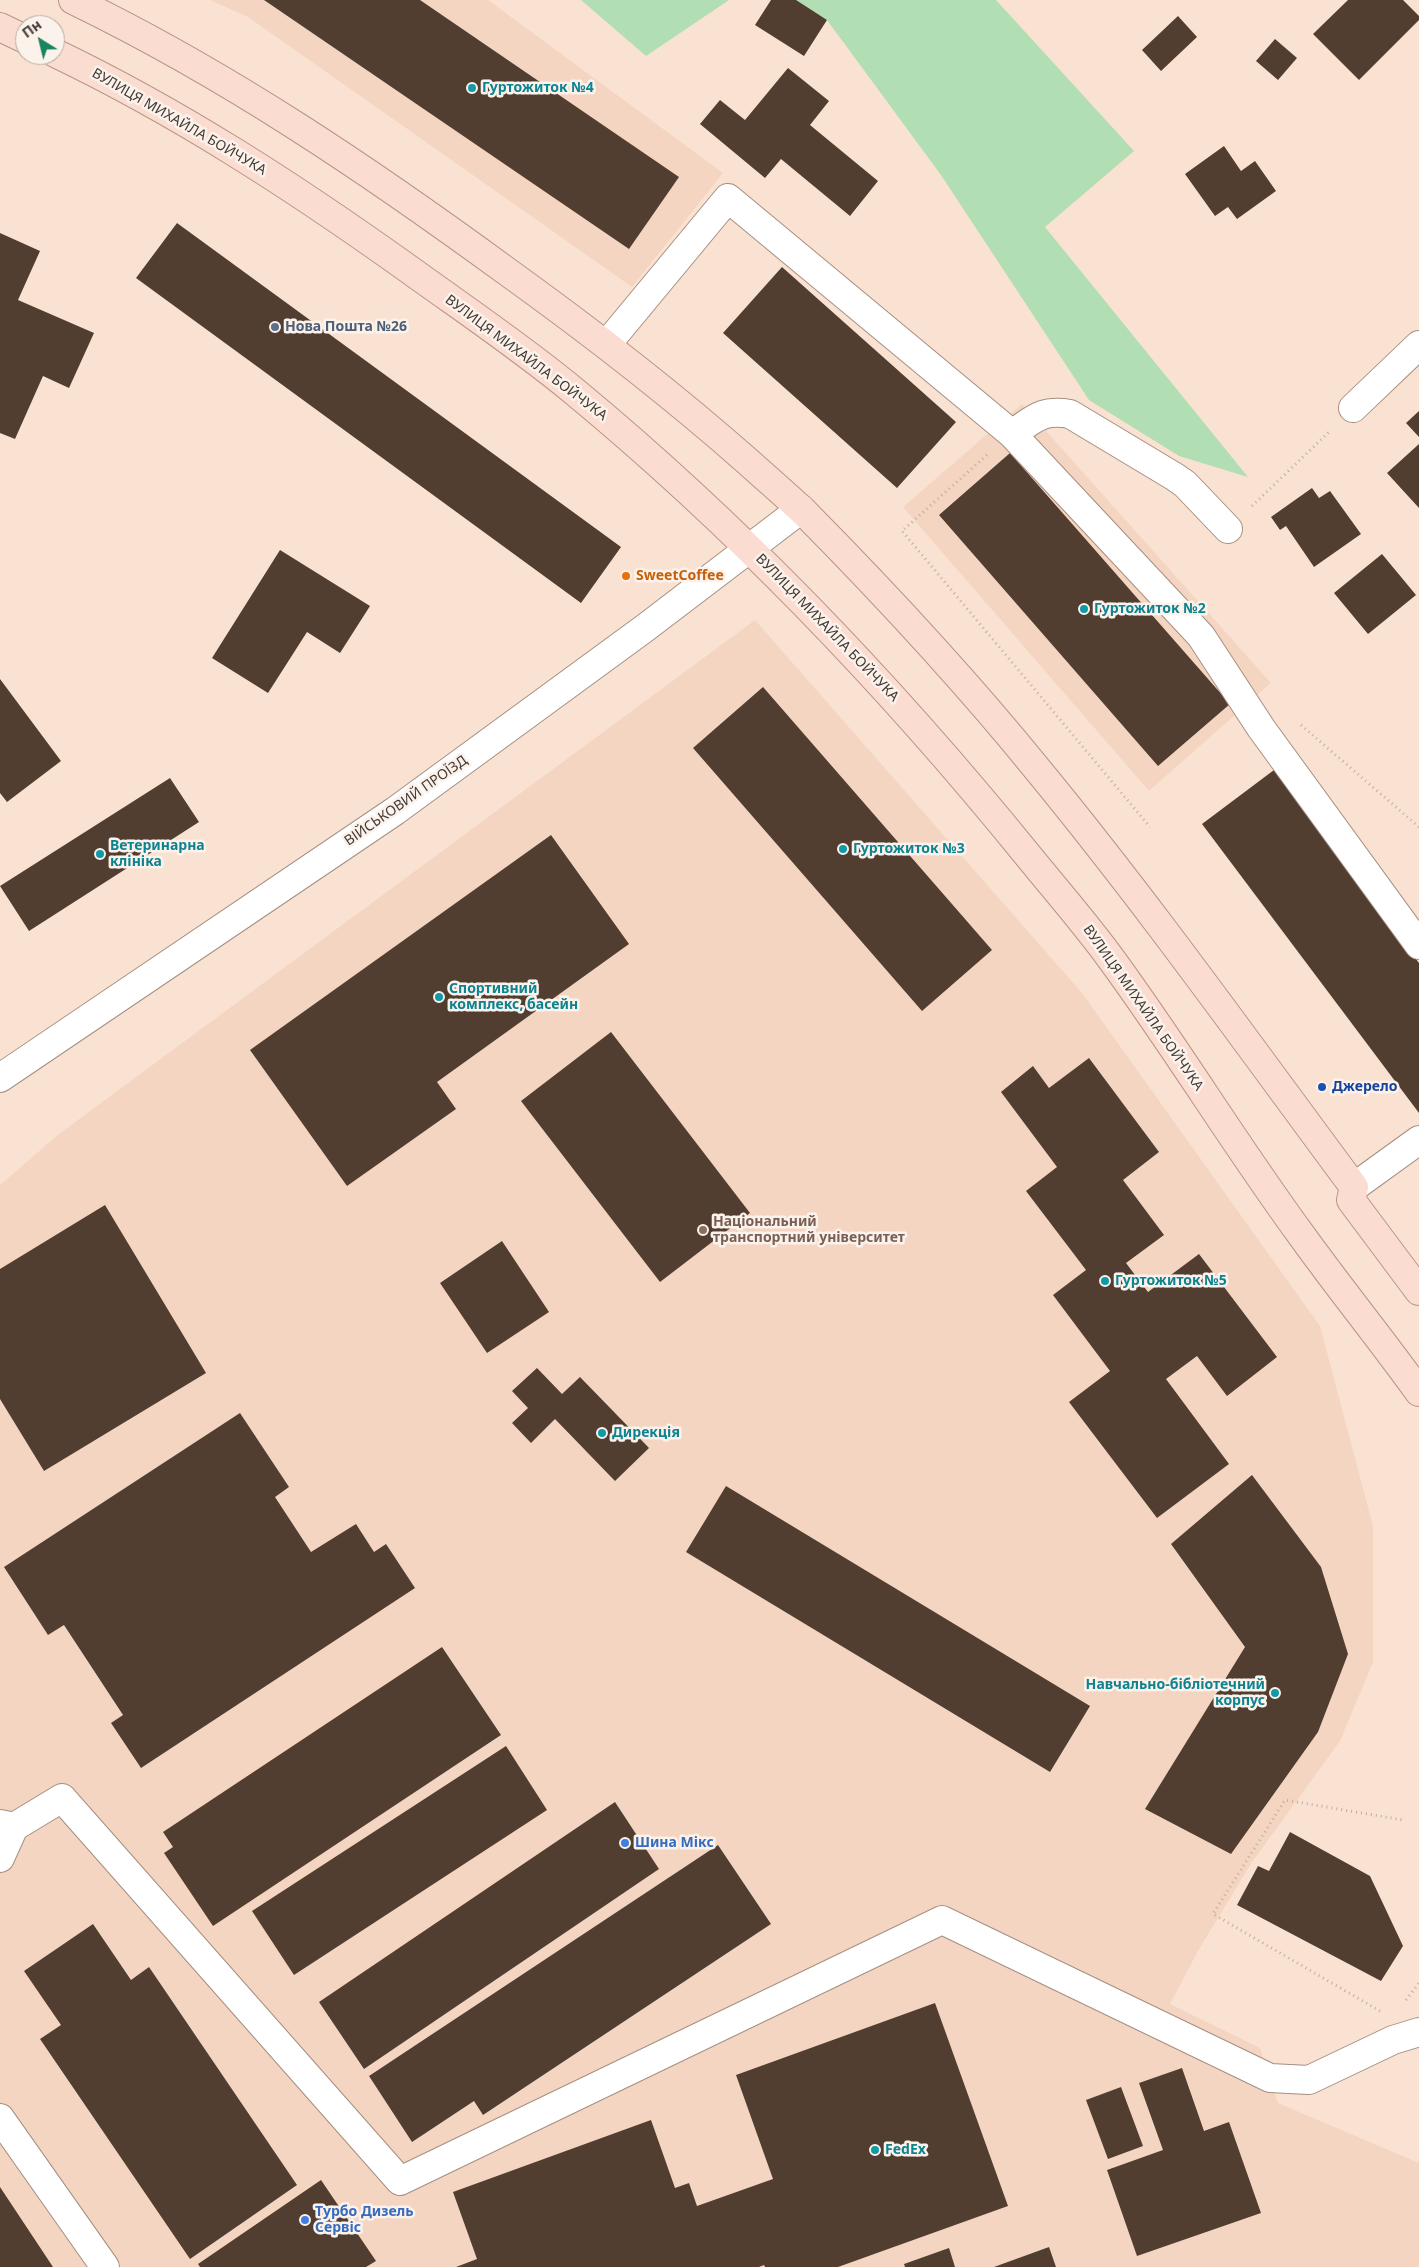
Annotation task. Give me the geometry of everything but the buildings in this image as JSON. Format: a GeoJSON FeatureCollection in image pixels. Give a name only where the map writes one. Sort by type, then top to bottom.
{"type":"FeatureCollection","features":[{"type":"Feature","properties":{"kind":"main road"},"geometry":{"type":"LineString","coordinates":[[73,0],[179,54],[367,172],[607,344],[700,419],[801,509],[952,670],[1038,769],[1154,917],[1354,1187],[1350,1200],[1419,1290]]}},
{"type":"Feature","properties":{"kind":"main road"},"geometry":{"type":"LineString","coordinates":[[0,26],[15,34]]}},
{"type":"Feature","properties":{"kind":"main road","name":"ВУЛИЦЯ МИХАЙЛА БОЙЧУКА"},"geometry":{"type":"LineString","coordinates":[[65,58],[152,103],[225,145],[336,218],[446,296],[571,389],[660,464],[750,548],[902,706],[983,800],[1108,955],[1302,1236],[1416,1389]]}},
{"type":"Feature","properties":{"kind":"street"},"geometry":{"type":"LineString","coordinates":[[607,344],[728,198],[1012,434],[1201,636],[1261,728],[1419,945]]}},
{"type":"Feature","properties":{"kind":"street"},"geometry":{"type":"LineString","coordinates":[[1353,408],[1419,345]]}},
{"type":"Feature","properties":{"kind":"street"},"geometry":{"type":"LineString","coordinates":[[1012,434],[1044,413],[1055,411],[1070,414],[1175,477],[1228,530]]}},
{"type":"Feature","properties":{"kind":"street","name":"ВІЙСЬКОВИЙ ПРОЇЗД"},"geometry":{"type":"LineString","coordinates":[[3,1070],[395,811],[653,622],[801,509]]}},
{"type":"Feature","properties":{"kind":"street"},"geometry":{"type":"LineString","coordinates":[[1354,1187],[1419,1140]]}},
{"type":"Feature","properties":{"kind":"street"},"geometry":{"type":"LineString","coordinates":[[0,1858],[7,1825],[62,1798],[400,2181],[942,1920],[1270,2078],[1310,2080],[1393,2040],[1419,2032]]}},
{"type":"Feature","properties":{"kind":"street"},"geometry":{"type":"LineString","coordinates":[[0,2118],[105,2267]]}},
{"type":"Feature","properties":{"kind":"path"},"geometry":{"type":"LineString","coordinates":[[1228,530],[1353,408]]}},
{"type":"Feature","properties":{"kind":"path"},"geometry":{"type":"LineString","coordinates":[[1012,434],[902,531],[1150,826]]}},
{"type":"Feature","properties":{"kind":"path"},"geometry":{"type":"LineString","coordinates":[[1296,720],[1419,827]]}},
{"type":"Feature","properties":{"kind":"path"},"geometry":{"type":"LineString","coordinates":[[1383,2013],[1213,1914],[1284,1800],[1403,1820]]}},
{"type":"Feature","properties":{"kind":"path"},"geometry":{"type":"LineString","coordinates":[[1403,2004],[1419,1984]]}},
{"type":"Feature","properties":{"kind":"shaded area"},"geometry":{"type":"Polygon","coordinates":[[[210,0],[488,0],[723,173],[632,287],[248,17],[210,0]]]}},
{"type":"Feature","properties":{"kind":"shaded area"},"geometry":{"type":"Polygon","coordinates":[[[1022,404],[1271,683],[1149,791],[903,507],[1022,404]]]}},
{"type":"Feature","properties":{"kind":"shaded area"},"geometry":{"type":"Polygon","coordinates":[[[755,620],[1082,993],[1320,1326],[1373,1526],[1373,1662],[1340,1741],[1250,1865],[1198,1951],[1170,2004],[1260,2048],[1278,2103],[1419,2163],[1419,2267],[0,2267],[0,1185],[59,1134],[755,620]]]}},
{"type":"Feature","properties":{"kind":"green space"},"geometry":{"type":"Polygon","coordinates":[[[581,0],[729,0],[646,56],[581,0]]]}},
{"type":"Feature","properties":{"kind":"green space"},"geometry":{"type":"Polygon","coordinates":[[[794,0],[996,0],[1134,151],[1045,227],[1248,477],[1179,456],[1089,400],[941,175],[827,20],[794,0]]]}},
{"type":"Feature","properties":{"kind":"place","name":"Гуртожиток №4"},"geometry":{"type":"Point","coordinates":[472,88]}},
{"type":"Feature","properties":{"kind":"place","name":"Нова Пошта №26"},"geometry":{"type":"Point","coordinates":[275,327]}},
{"type":"Feature","properties":{"kind":"place","name":"SweetCoffee"},"geometry":{"type":"Point","coordinates":[626,576]}},
{"type":"Feature","properties":{"kind":"place","name":"Гуртожиток №2"},"geometry":{"type":"Point","coordinates":[1084,609]}},
{"type":"Feature","properties":{"kind":"place","name":"Гуртожиток №3"},"geometry":{"type":"Point","coordinates":[843,849]}},
{"type":"Feature","properties":{"kind":"place","name":"Ветеринарна клініка"},"geometry":{"type":"Point","coordinates":[100,854]}},
{"type":"Feature","properties":{"kind":"place","name":"Спортивний комплекс, басейн"},"geometry":{"type":"Point","coordinates":[439,997]}},
{"type":"Feature","properties":{"kind":"place","name":"Джерело"},"geometry":{"type":"Point","coordinates":[1322,1087]}},
{"type":"Feature","properties":{"kind":"place","name":"Національний транспортний університет"},"geometry":{"type":"Point","coordinates":[703,1230]}},
{"type":"Feature","properties":{"kind":"place","name":"Гуртожиток №5"},"geometry":{"type":"Point","coordinates":[1105,1281]}},
{"type":"Feature","properties":{"kind":"place","name":"Дирекція"},"geometry":{"type":"Point","coordinates":[602,1433]}},
{"type":"Feature","properties":{"kind":"place","name":"Навчально-бібліотечний корпус"},"geometry":{"type":"Point","coordinates":[1275,1693]}},
{"type":"Feature","properties":{"kind":"place","name":"Шина Мікс"},"geometry":{"type":"Point","coordinates":[625,1843]}},
{"type":"Feature","properties":{"kind":"place","name":"FedEx"},"geometry":{"type":"Point","coordinates":[875,2150]}},
{"type":"Feature","properties":{"kind":"place","name":"Турбо Дизель Сервіс"},"geometry":{"type":"Point","coordinates":[305,2220]}}]}
